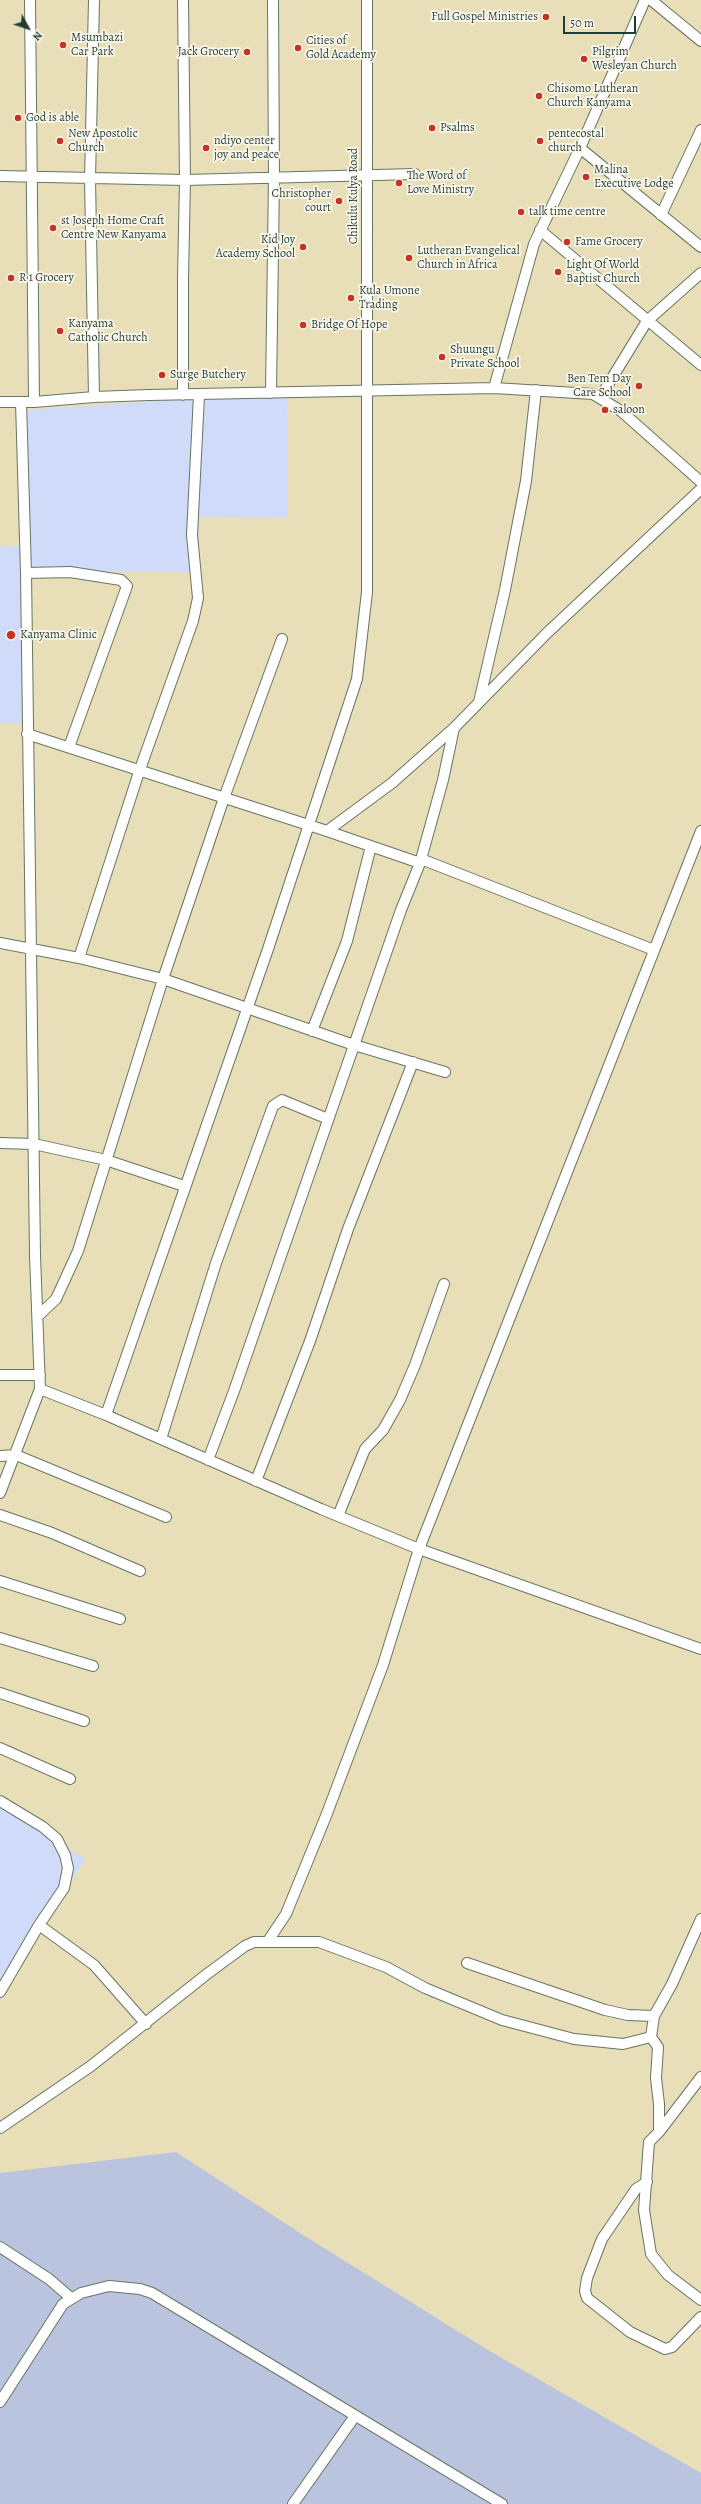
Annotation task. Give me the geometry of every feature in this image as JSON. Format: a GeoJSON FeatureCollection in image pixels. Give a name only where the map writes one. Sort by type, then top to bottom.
{"type":"FeatureCollection","features":[{"type":"Feature","properties":{"kind":"street"},"geometry":{"type":"LineString","coordinates":[[30,0],[33,176],[34,402]]}},
{"type":"Feature","properties":{"kind":"street"},"geometry":{"type":"LineString","coordinates":[[94,0],[90,179],[94,397]]}},
{"type":"Feature","properties":{"kind":"street"},"geometry":{"type":"LineString","coordinates":[[183,0],[185,180],[183,395]]}},
{"type":"Feature","properties":{"kind":"street"},"geometry":{"type":"LineString","coordinates":[[271,393],[274,177],[273,0]]}},
{"type":"Feature","properties":{"kind":"street","name":"Chikulu Kulya Road"},"geometry":{"type":"LineString","coordinates":[[106,1415],[184,1186],[247,1008],[352,694],[360,661],[367,592],[367,0]]}},
{"type":"Feature","properties":{"kind":"street"},"geometry":{"type":"LineString","coordinates":[[494,388],[514,311],[540,230],[580,148],[645,0]]}},
{"type":"Feature","properties":{"kind":"street"},"geometry":{"type":"LineString","coordinates":[[651,0],[701,41]]}},
{"type":"Feature","properties":{"kind":"street"},"geometry":{"type":"LineString","coordinates":[[661,215],[701,130]]}},
{"type":"Feature","properties":{"kind":"street"},"geometry":{"type":"LineString","coordinates":[[580,148],[701,247]]}},
{"type":"Feature","properties":{"kind":"street"},"geometry":{"type":"LineString","coordinates":[[0,176],[185,180],[415,174]]}},
{"type":"Feature","properties":{"kind":"street"},"geometry":{"type":"LineString","coordinates":[[540,230],[701,366]]}},
{"type":"Feature","properties":{"kind":"street"},"geometry":{"type":"LineString","coordinates":[[601,396],[647,321],[701,273]]}},
{"type":"Feature","properties":{"kind":"street"},"geometry":{"type":"LineString","coordinates":[[0,402],[34,402],[94,397],[494,388],[593,394],[601,396],[652,437],[701,482]]}},
{"type":"Feature","properties":{"kind":"street"},"geometry":{"type":"LineString","coordinates":[[479,704],[506,590],[526,481],[536,390]]}},
{"type":"Feature","properties":{"kind":"street"},"geometry":{"type":"LineString","coordinates":[[79,958],[139,772],[165,703],[198,598],[192,535],[199,395]]}},
{"type":"Feature","properties":{"kind":"street"},"geometry":{"type":"LineString","coordinates":[[0,1493],[16,1455],[40,1389],[35,1255],[26,574],[21,402]]}},
{"type":"Feature","properties":{"kind":"street"},"geometry":{"type":"LineString","coordinates":[[327,831],[392,783],[454,728],[542,638],[701,489]]}},
{"type":"Feature","properties":{"kind":"street"},"geometry":{"type":"LineString","coordinates":[[26,574],[70,572],[121,580],[126,586],[69,747]]}},
{"type":"Feature","properties":{"kind":"street"},"geometry":{"type":"LineString","coordinates":[[38,1315],[56,1299],[78,1251],[163,979],[224,798],[282,638]]}},
{"type":"Feature","properties":{"kind":"street"},"geometry":{"type":"LineString","coordinates":[[208,1460],[410,885],[420,861],[443,780],[454,728]]}},
{"type":"Feature","properties":{"kind":"street"},"geometry":{"type":"LineString","coordinates":[[27,734],[139,772],[420,861],[654,950]]}},
{"type":"Feature","properties":{"kind":"street"},"geometry":{"type":"LineString","coordinates":[[268,1941],[286,1914],[326,1816],[383,1665],[419,1549],[701,831]]}},
{"type":"Feature","properties":{"kind":"street"},"geometry":{"type":"LineString","coordinates":[[312,1031],[347,941],[371,846]]}},
{"type":"Feature","properties":{"kind":"street"},"geometry":{"type":"LineString","coordinates":[[0,943],[79,958],[163,979],[354,1045],[445,1072]]}},
{"type":"Feature","properties":{"kind":"street"},"geometry":{"type":"LineString","coordinates":[[256,1481],[310,1341],[348,1229],[413,1062]]}},
{"type":"Feature","properties":{"kind":"street"},"geometry":{"type":"LineString","coordinates":[[161,1438],[216,1263],[273,1106],[282,1100],[328,1119]]}},
{"type":"Feature","properties":{"kind":"street"},"geometry":{"type":"LineString","coordinates":[[0,1143],[34,1144],[106,1160],[184,1186]]}},
{"type":"Feature","properties":{"kind":"street"},"geometry":{"type":"LineString","coordinates":[[338,1516],[364,1449],[383,1430],[400,1400],[416,1365],[444,1284]]}},
{"type":"Feature","properties":{"kind":"street"},"geometry":{"type":"LineString","coordinates":[[0,1374],[40,1375]]}},
{"type":"Feature","properties":{"kind":"street"},"geometry":{"type":"LineString","coordinates":[[40,1389],[161,1438],[256,1481],[419,1549],[701,1649]]}},
{"type":"Feature","properties":{"kind":"street"},"geometry":{"type":"LineString","coordinates":[[0,1456],[16,1455],[166,1517]]}},
{"type":"Feature","properties":{"kind":"street"},"geometry":{"type":"LineString","coordinates":[[0,1515],[80,1545],[140,1571]]}},
{"type":"Feature","properties":{"kind":"street"},"geometry":{"type":"LineString","coordinates":[[0,1581],[120,1619]]}},
{"type":"Feature","properties":{"kind":"street"},"geometry":{"type":"LineString","coordinates":[[0,1638],[93,1666]]}},
{"type":"Feature","properties":{"kind":"street"},"geometry":{"type":"LineString","coordinates":[[0,1693],[84,1721]]}},
{"type":"Feature","properties":{"kind":"street"},"geometry":{"type":"LineString","coordinates":[[0,1748],[70,1779]]}},
{"type":"Feature","properties":{"kind":"street"},"geometry":{"type":"LineString","coordinates":[[0,1801],[57,1839],[66,1855],[68,1868],[64,1888],[38,1926],[0,1992]]}},
{"type":"Feature","properties":{"kind":"street"},"geometry":{"type":"LineString","coordinates":[[659,2132],[659,2104],[656,2078],[658,2047],[650,2037],[654,2016],[672,1984],[701,1919]]}},
{"type":"Feature","properties":{"kind":"street"},"geometry":{"type":"LineString","coordinates":[[38,1926],[94,1965],[146,2024]]}},
{"type":"Feature","properties":{"kind":"street"},"geometry":{"type":"LineString","coordinates":[[0,2128],[59,2089],[146,2024],[245,1946],[254,1942],[319,1942],[386,1967],[431,1991],[502,2020],[554,2035],[597,2043],[623,2044],[650,2037]]}},
{"type":"Feature","properties":{"kind":"street"},"geometry":{"type":"LineString","coordinates":[[467,1963],[605,2010],[628,2015],[654,2016]]}},
{"type":"Feature","properties":{"kind":"street"},"geometry":{"type":"LineString","coordinates":[[701,2077],[659,2132],[649,2142],[644,2210],[652,2254],[668,2275],[701,2300]]}},
{"type":"Feature","properties":{"kind":"street"},"geometry":{"type":"LineString","coordinates":[[647,2182],[636,2189],[602,2239],[587,2278],[585,2291],[587,2298],[630,2332],[665,2349],[672,2347],[701,2317]]}},
{"type":"Feature","properties":{"kind":"street"},"geometry":{"type":"LineString","coordinates":[[0,2247],[49,2279],[70,2298]]}},
{"type":"Feature","properties":{"kind":"street"},"geometry":{"type":"LineString","coordinates":[[0,2402],[46,2329],[63,2304],[70,2298],[109,2286],[140,2288],[152,2293],[502,2504]]}},
{"type":"Feature","properties":{"kind":"street"},"geometry":{"type":"LineString","coordinates":[[293,2504],[355,2416]]}},
{"type":"Feature","properties":{"kind":"shaded area"},"geometry":{"type":"Polygon","coordinates":[[[287,392],[288,518],[200,517],[196,572],[29,571],[28,410],[287,392]]]}},
{"type":"Feature","properties":{"kind":"shaded area","name":"Kanyama Clinic"},"geometry":{"type":"Polygon","coordinates":[[[0,546],[21,546],[25,724],[0,724],[0,546]]]}},
{"type":"Feature","properties":{"kind":"shaded area"},"geometry":{"type":"Polygon","coordinates":[[[0,1806],[85,1859],[0,2001],[0,1806]]]}},
{"type":"Feature","properties":{"kind":"shaded area"},"geometry":{"type":"Polygon","coordinates":[[[176,2152],[300,2233],[488,2350],[701,2473],[701,2504],[0,2504],[0,2173],[176,2152]]]}},
{"type":"Feature","properties":{"kind":"place","name":"Full Gospel Ministries"},"geometry":{"type":"Point","coordinates":[546,17]}},
{"type":"Feature","properties":{"kind":"place","name":"Msumbazi Car Park"},"geometry":{"type":"Point","coordinates":[63,45]}},
{"type":"Feature","properties":{"kind":"place","name":"Cities of Gold Academy"},"geometry":{"type":"Point","coordinates":[298,48]}},
{"type":"Feature","properties":{"kind":"place","name":"Jack Grocery"},"geometry":{"type":"Point","coordinates":[247,52]}},
{"type":"Feature","properties":{"kind":"place","name":"Pilgrim Wesleyan Church"},"geometry":{"type":"Point","coordinates":[584,59]}},
{"type":"Feature","properties":{"kind":"place","name":"Chisomo Lutheran Church Kanyama"},"geometry":{"type":"Point","coordinates":[539,96]}},
{"type":"Feature","properties":{"kind":"place","name":"God is able"},"geometry":{"type":"Point","coordinates":[18,118]}},
{"type":"Feature","properties":{"kind":"place","name":"Psalms"},"geometry":{"type":"Point","coordinates":[432,128]}},
{"type":"Feature","properties":{"kind":"place","name":"New Apostolic Church"},"geometry":{"type":"Point","coordinates":[60,141]}},
{"type":"Feature","properties":{"kind":"place","name":"pentecostal church"},"geometry":{"type":"Point","coordinates":[540,141]}},
{"type":"Feature","properties":{"kind":"place","name":"ndiyo center joy and peace"},"geometry":{"type":"Point","coordinates":[206,148]}},
{"type":"Feature","properties":{"kind":"place","name":"Malina Executive Lodge"},"geometry":{"type":"Point","coordinates":[586,177]}},
{"type":"Feature","properties":{"kind":"place","name":"The Word of Love Ministry"},"geometry":{"type":"Point","coordinates":[399,183]}},
{"type":"Feature","properties":{"kind":"place","name":"Christopher court"},"geometry":{"type":"Point","coordinates":[339,201]}},
{"type":"Feature","properties":{"kind":"place","name":"talk time centre"},"geometry":{"type":"Point","coordinates":[521,212]}},
{"type":"Feature","properties":{"kind":"place","name":"st Joseph Home Craft Centre New Kanyama"},"geometry":{"type":"Point","coordinates":[53,228]}},
{"type":"Feature","properties":{"kind":"place","name":"Fame Grocery"},"geometry":{"type":"Point","coordinates":[567,242]}},
{"type":"Feature","properties":{"kind":"place","name":"Kid Joy Academy School"},"geometry":{"type":"Point","coordinates":[303,247]}},
{"type":"Feature","properties":{"kind":"place","name":"Lutheran Evangelical Church in Africa"},"geometry":{"type":"Point","coordinates":[409,258]}},
{"type":"Feature","properties":{"kind":"place","name":"Light Of World Baptist Church"},"geometry":{"type":"Point","coordinates":[558,272]}},
{"type":"Feature","properties":{"kind":"place","name":"R 1 Grocery"},"geometry":{"type":"Point","coordinates":[11,278]}},
{"type":"Feature","properties":{"kind":"place","name":"Kula Umone Trading"},"geometry":{"type":"Point","coordinates":[351,298]}},
{"type":"Feature","properties":{"kind":"place","name":"Bridge Of Hope"},"geometry":{"type":"Point","coordinates":[303,325]}},
{"type":"Feature","properties":{"kind":"place","name":"Kanyama Catholic Church"},"geometry":{"type":"Point","coordinates":[60,331]}},
{"type":"Feature","properties":{"kind":"place","name":"Shuungu Private School"},"geometry":{"type":"Point","coordinates":[442,357]}},
{"type":"Feature","properties":{"kind":"place","name":"Surge Butchery"},"geometry":{"type":"Point","coordinates":[162,375]}},
{"type":"Feature","properties":{"kind":"place","name":"Ben Tem Day Care School"},"geometry":{"type":"Point","coordinates":[639,386]}},
{"type":"Feature","properties":{"kind":"place","name":"saloon"},"geometry":{"type":"Point","coordinates":[605,410]}},
{"type":"Feature","properties":{"kind":"place","name":"Kanyama Clinic"},"geometry":{"type":"Point","coordinates":[11,635]}}]}
